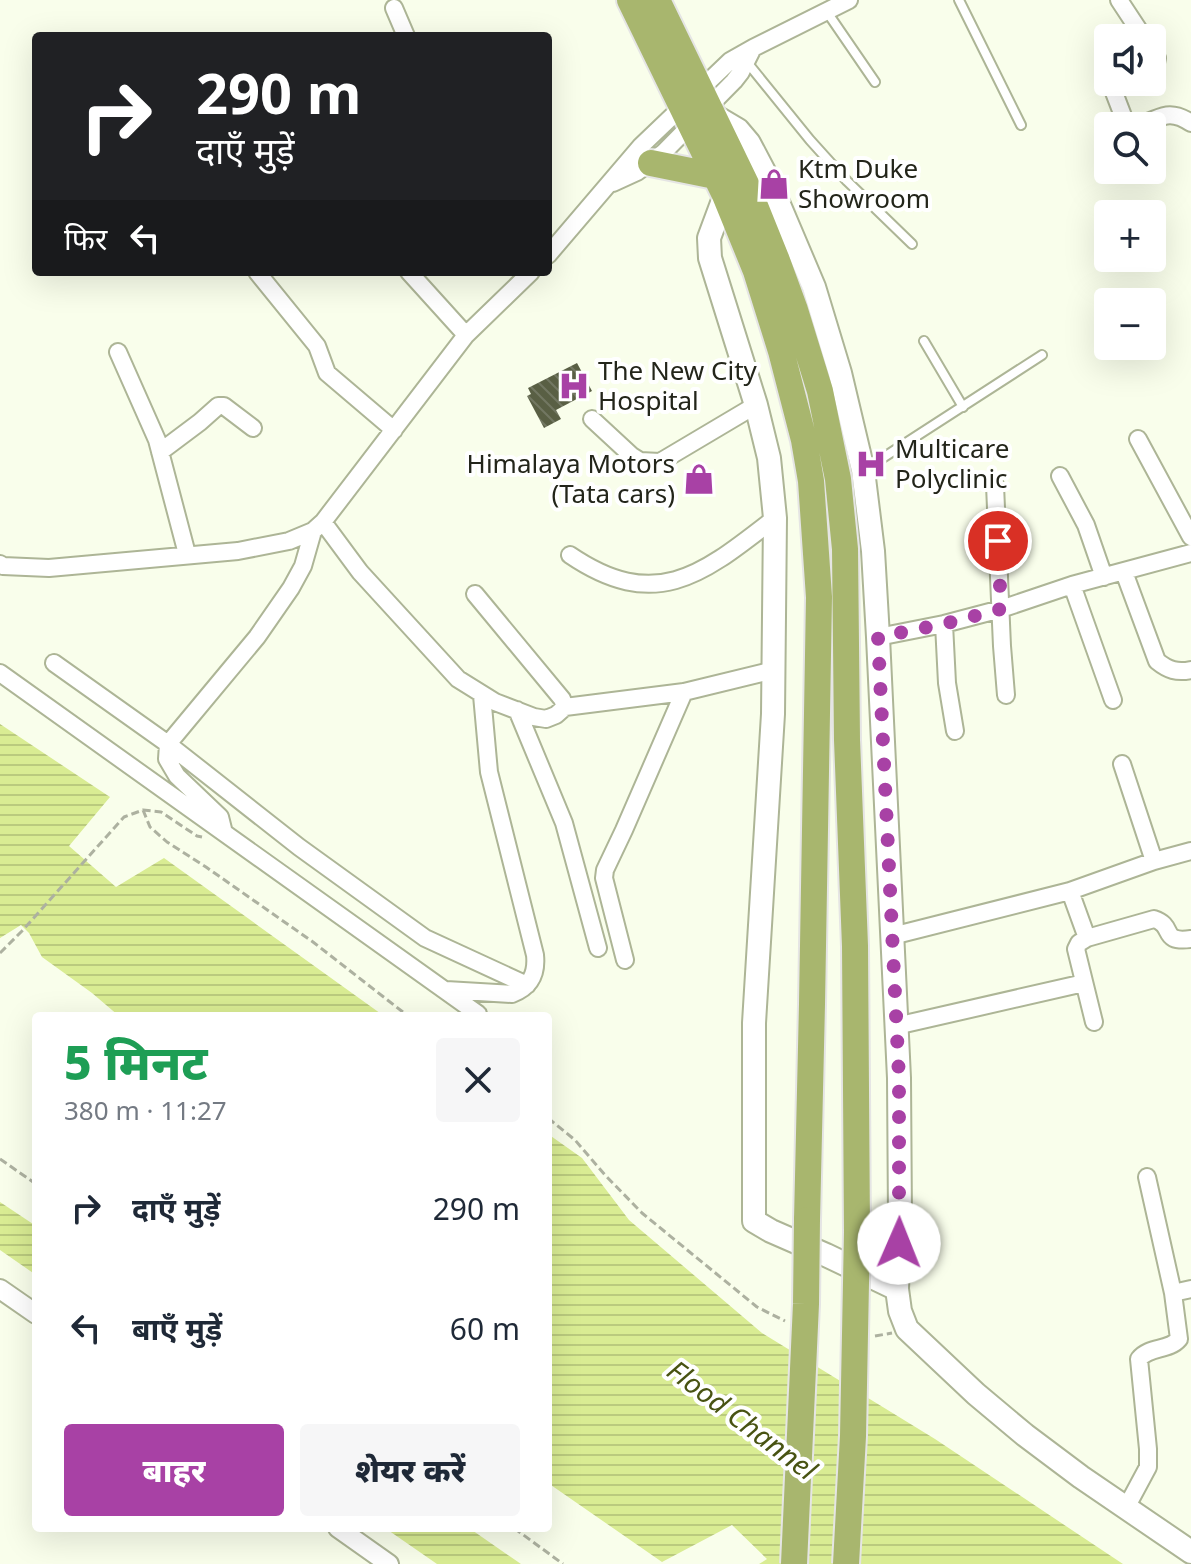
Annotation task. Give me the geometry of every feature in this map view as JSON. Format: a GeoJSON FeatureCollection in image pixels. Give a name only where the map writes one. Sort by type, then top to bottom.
{"type":"FeatureCollection","features":[{"type":"Feature","properties":{"kind":"highway"},"geometry":{"type":"LineString","coordinates":[[630,0],[747,186],[795,310],[820,391],[838,479],[845,549],[847,740],[855,946],[857,1232],[853,1436],[846,1564]]}},
{"type":"Feature","properties":{"kind":"highway"},"geometry":{"type":"LineString","coordinates":[[657,0],[698,108],[720,185],[756,271],[781,351],[804,440],[815,517],[819,597],[804,1379],[794,1564]]}},
{"type":"Feature","properties":{"kind":"highway"},"geometry":{"type":"LineString","coordinates":[[651,163],[720,185]]}},
{"type":"Feature","properties":{"kind":"main road"},"geometry":{"type":"LineString","coordinates":[[698,108],[738,130],[749,143],[769,181],[809,274],[828,328],[863,470],[873,551],[899,1078],[897,1289],[900,1311],[907,1329],[966,1386],[1025,1435],[1191,1552]]}},
{"type":"Feature","properties":{"kind":"main road"},"geometry":{"type":"LineString","coordinates":[[720,185],[709,238],[710,258],[756,405],[769,458],[775,518],[774,670],[754,1023],[754,1221],[897,1289]]}},
{"type":"Feature","properties":{"kind":"street"},"geometry":{"type":"LineString","coordinates":[[610,184],[637,172],[663,153],[730,61],[750,54],[849,0]]}},
{"type":"Feature","properties":{"kind":"street"},"geometry":{"type":"LineString","coordinates":[[1119,0],[1135,24]]}},
{"type":"Feature","properties":{"kind":"street"},"geometry":{"type":"LineString","coordinates":[[394,8],[404,32]]}},
{"type":"Feature","properties":{"kind":"street"},"geometry":{"type":"LineString","coordinates":[[1117,96],[1125,121],[1129,124],[1141,124],[1169,114],[1191,123]]}},
{"type":"Feature","properties":{"kind":"street"},"geometry":{"type":"LineString","coordinates":[[552,250],[641,146],[698,108]]}},
{"type":"Feature","properties":{"kind":"street"},"geometry":{"type":"LineString","coordinates":[[263,276],[317,346],[327,373],[394,430]]}},
{"type":"Feature","properties":{"kind":"street"},"geometry":{"type":"LineString","coordinates":[[413,276],[466,335]]}},
{"type":"Feature","properties":{"kind":"street"},"geometry":{"type":"LineString","coordinates":[[223,831],[220,817],[177,776],[167,759],[168,744],[257,637],[291,588],[318,527],[466,335],[527,276]]}},
{"type":"Feature","properties":{"kind":"street"},"geometry":{"type":"LineString","coordinates":[[118,352],[157,440],[187,554]]}},
{"type":"Feature","properties":{"kind":"street"},"geometry":{"type":"LineString","coordinates":[[592,419],[632,456],[640,461],[660,462],[756,405]]}},
{"type":"Feature","properties":{"kind":"street"},"geometry":{"type":"LineString","coordinates":[[160,452],[218,406],[224,406],[253,428]]}},
{"type":"Feature","properties":{"kind":"street"},"geometry":{"type":"LineString","coordinates":[[1138,439],[1191,537]]}},
{"type":"Feature","properties":{"kind":"street"},"geometry":{"type":"LineString","coordinates":[[1060,476],[1086,525],[1104,577]]}},
{"type":"Feature","properties":{"kind":"street"},"geometry":{"type":"LineString","coordinates":[[995,485],[1006,695]]}},
{"type":"Feature","properties":{"kind":"street"},"geometry":{"type":"LineString","coordinates":[[570,555],[612,579],[632,583],[664,583],[713,564],[775,518]]}},
{"type":"Feature","properties":{"kind":"street"},"geometry":{"type":"LineString","coordinates":[[1,566],[49,568],[238,551],[289,541],[318,527]]}},
{"type":"Feature","properties":{"kind":"street"},"geometry":{"type":"LineString","coordinates":[[318,527],[458,679],[482,695],[534,717],[546,719],[565,707],[684,692],[774,670]]}},
{"type":"Feature","properties":{"kind":"street"},"geometry":{"type":"LineString","coordinates":[[878,637],[1001,609],[1072,585],[1191,553]]}},
{"type":"Feature","properties":{"kind":"street"},"geometry":{"type":"LineString","coordinates":[[1124,572],[1157,661],[1174,671],[1191,670]]}},
{"type":"Feature","properties":{"kind":"street"},"geometry":{"type":"LineString","coordinates":[[1072,585],[1113,700]]}},
{"type":"Feature","properties":{"kind":"street"},"geometry":{"type":"LineString","coordinates":[[475,594],[556,691],[565,707]]}},
{"type":"Feature","properties":{"kind":"street"},"geometry":{"type":"LineString","coordinates":[[944,624],[947,683],[955,731]]}},
{"type":"Feature","properties":{"kind":"street"},"geometry":{"type":"LineString","coordinates":[[54,663],[168,744],[299,847],[425,938],[527,985]]}},
{"type":"Feature","properties":{"kind":"street"},"geometry":{"type":"LineString","coordinates":[[0,673],[475,1012]]}},
{"type":"Feature","properties":{"kind":"street"},"geometry":{"type":"LineString","coordinates":[[625,960],[604,878],[605,870],[684,692]]}},
{"type":"Feature","properties":{"kind":"street"},"geometry":{"type":"LineString","coordinates":[[444,990],[512,994],[527,985],[536,968],[489,772],[482,695]]}},
{"type":"Feature","properties":{"kind":"street"},"geometry":{"type":"LineString","coordinates":[[517,710],[564,823],[598,948]]}},
{"type":"Feature","properties":{"kind":"street"},"geometry":{"type":"LineString","coordinates":[[1122,764],[1154,861]]}},
{"type":"Feature","properties":{"kind":"street"},"geometry":{"type":"LineString","coordinates":[[892,936],[1070,891],[1191,851]]}},
{"type":"Feature","properties":{"kind":"street"},"geometry":{"type":"LineString","coordinates":[[1070,891],[1087,938]]}},
{"type":"Feature","properties":{"kind":"street"},"geometry":{"type":"LineString","coordinates":[[1094,1022],[1076,949],[1079,943],[1154,919],[1162,923],[1173,939],[1191,939]]}},
{"type":"Feature","properties":{"kind":"street"},"geometry":{"type":"LineString","coordinates":[[896,1026],[1084,983]]}},
{"type":"Feature","properties":{"kind":"street"},"geometry":{"type":"LineString","coordinates":[[1126,1508],[1148,1467],[1139,1359],[1145,1352],[1171,1345],[1179,1339],[1173,1293],[1147,1177]]}},
{"type":"Feature","properties":{"kind":"street"},"geometry":{"type":"LineString","coordinates":[[0,1289],[32,1311]]}},
{"type":"Feature","properties":{"kind":"street"},"geometry":{"type":"LineString","coordinates":[[1173,1293],[1191,1289]]}},
{"type":"Feature","properties":{"kind":"street"},"geometry":{"type":"LineString","coordinates":[[344,1532],[389,1564]]}},
{"type":"Feature","properties":{"kind":"lane"},"geometry":{"type":"LineString","coordinates":[[959,0],[1021,125]]}},
{"type":"Feature","properties":{"kind":"lane"},"geometry":{"type":"LineString","coordinates":[[827,12],[875,82]]}},
{"type":"Feature","properties":{"kind":"lane"},"geometry":{"type":"LineString","coordinates":[[750,54],[810,140],[912,244]]}},
{"type":"Feature","properties":{"kind":"lane"},"geometry":{"type":"LineString","coordinates":[[924,341],[963,407]]}},
{"type":"Feature","properties":{"kind":"lane"},"geometry":{"type":"LineString","coordinates":[[863,470],[1042,355]]}},
{"type":"Feature","properties":{"kind":"path"},"geometry":{"type":"LineString","coordinates":[[0,953],[124,817],[143,810],[161,812],[197,836],[216,838],[223,831]]}},
{"type":"Feature","properties":{"kind":"path"},"geometry":{"type":"LineString","coordinates":[[143,810],[150,827],[167,842],[313,942],[403,1012]]}},
{"type":"Feature","properties":{"kind":"path"},"geometry":{"type":"LineString","coordinates":[[552,1121],[575,1140],[642,1213],[757,1307],[784,1321]]}},
{"type":"Feature","properties":{"kind":"path"},"geometry":{"type":"LineString","coordinates":[[0,1159],[32,1181]]}},
{"type":"Feature","properties":{"kind":"path"},"geometry":{"type":"LineString","coordinates":[[874,1336],[907,1329]]}},
{"type":"Feature","properties":{"kind":"path"},"geometry":{"type":"LineString","coordinates":[[519,1532],[563,1564]]}},
{"type":"Feature","properties":{"kind":"water"},"geometry":{"type":"Polygon","coordinates":[[[0,724],[110,797],[69,846],[116,887],[164,858],[378,1012],[114,1012],[42,957],[21,925],[0,938],[0,724]]]}},
{"type":"Feature","properties":{"kind":"water","name":"Flood Channel"},"geometry":{"type":"Polygon","coordinates":[[[552,1137],[582,1158],[629,1220],[762,1333],[935,1439],[1123,1564],[759,1564],[767,1559],[732,1525],[662,1562],[552,1486],[552,1137]]]}},
{"type":"Feature","properties":{"kind":"water"},"geometry":{"type":"Polygon","coordinates":[[[0,1202],[32,1223],[32,1272],[0,1250],[0,1202]]]}},
{"type":"Feature","properties":{"kind":"water"},"geometry":{"type":"Polygon","coordinates":[[[391,1532],[475,1532],[521,1564],[437,1564],[391,1532]]]}},
{"type":"Feature","properties":{"kind":"building"},"geometry":{"type":"Polygon","coordinates":[[[577,363],[592,391],[556,410],[561,419],[544,428],[527,396],[531,394],[528,388],[577,363]]]}},
{"type":"Feature","properties":{"kind":"place","name":"Ktm Duke Showroom"},"geometry":{"type":"Point","coordinates":[774,184]}},
{"type":"Feature","properties":{"kind":"place","name":"The New City Hospital"},"geometry":{"type":"Point","coordinates":[574,386]}},
{"type":"Feature","properties":{"kind":"place","name":"Multicare Polyclinic"},"geometry":{"type":"Point","coordinates":[871,464]}},
{"type":"Feature","properties":{"kind":"place","name":"Himalaya Motors (Tata cars)"},"geometry":{"type":"Point","coordinates":[699,479]}},
{"type":"Feature","properties":{"kind":"route"},"geometry":{"type":"LineString","coordinates":[[899,1243],[899,1078],[878,637],[1001,609],[998,541]]}}]}
